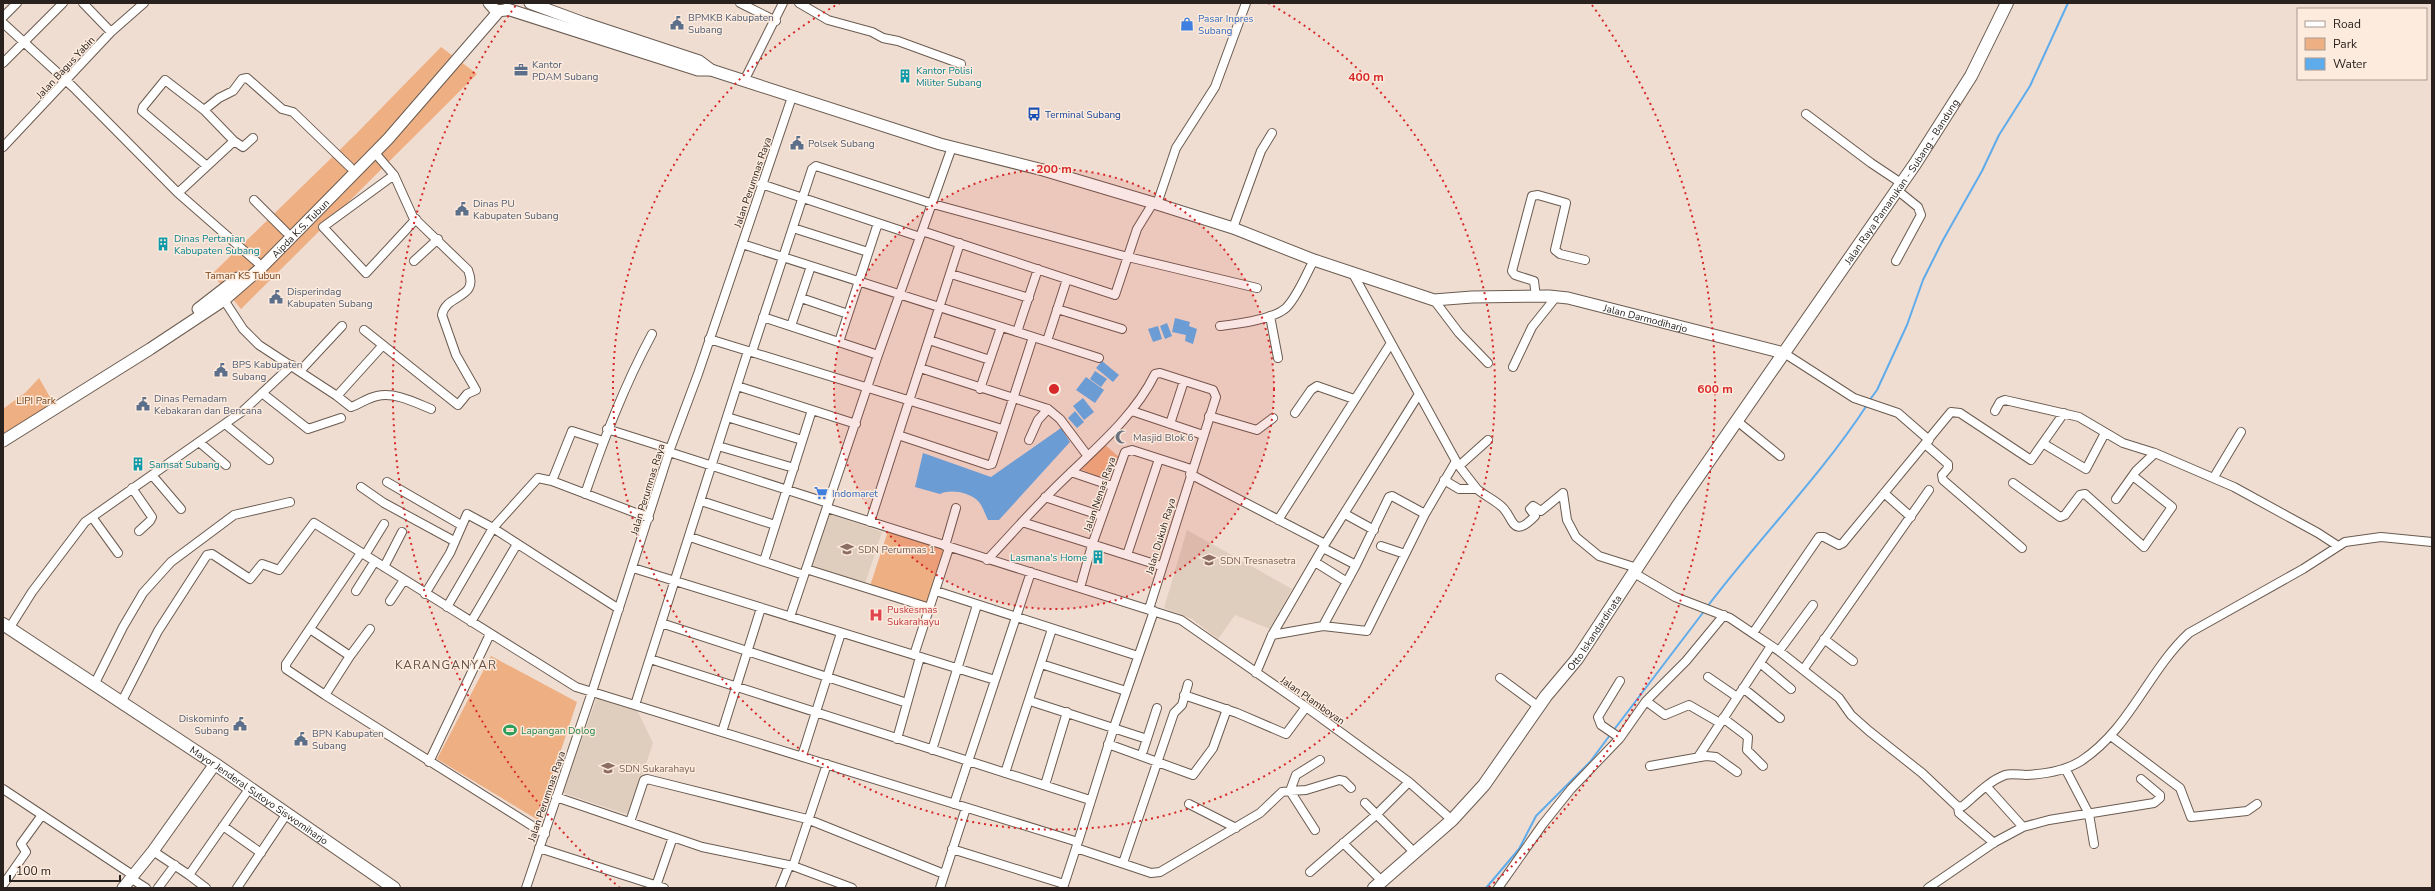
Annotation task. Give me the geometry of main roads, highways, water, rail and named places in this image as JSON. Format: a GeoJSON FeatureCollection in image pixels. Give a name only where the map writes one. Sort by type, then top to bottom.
{"type":"FeatureCollection","features":[{"type":"Feature","properties":{"kind":"main road","name":"Jalan Raya Pamanukan - Subang - Bandung"},"geometry":{"type":"LineString","coordinates":[[1784,353],[1899,187],[1971,76],[2007,3]]}},
{"type":"Feature","properties":{"kind":"main road","name":"Otto Iskandardinata"},"geometry":{"type":"LineString","coordinates":[[1378,884],[1452,820],[1493,774],[1539,707],[1577,659],[1784,353]]}},
{"type":"Feature","properties":{"kind":"main road","name":"Mayor Jenderal Sutoyo Siswomiharjo"},"geometry":{"type":"LineString","coordinates":[[7,625],[94,685],[214,764],[394,888]]}},
{"type":"Feature","properties":{"kind":"water"},"geometry":{"type":"Polygon","coordinates":[[[1175,318],[1190,322],[1189,326],[1197,329],[1193,344],[1185,341],[1186,335],[1172,332],[1175,318]]]}},
{"type":"Feature","properties":{"kind":"water"},"geometry":{"type":"Polygon","coordinates":[[[1167,323],[1172,336],[1165,339],[1160,326],[1167,323]]]}},
{"type":"Feature","properties":{"kind":"water"},"geometry":{"type":"Polygon","coordinates":[[[1158,326],[1162,339],[1153,342],[1148,329],[1158,326]]]}},
{"type":"Feature","properties":{"kind":"water"},"geometry":{"type":"Polygon","coordinates":[[[1102,361],[1119,375],[1113,382],[1096,368],[1102,361]]]}},
{"type":"Feature","properties":{"kind":"water"},"geometry":{"type":"Polygon","coordinates":[[[1095,371],[1107,379],[1101,387],[1090,379],[1095,371]]]}},
{"type":"Feature","properties":{"kind":"water"},"geometry":{"type":"Polygon","coordinates":[[[1086,377],[1104,390],[1095,403],[1076,390],[1086,377]]]}},
{"type":"Feature","properties":{"kind":"water"},"geometry":{"type":"Polygon","coordinates":[[[1083,398],[1094,412],[1084,420],[1073,406],[1083,398]]]}},
{"type":"Feature","properties":{"kind":"water"},"geometry":{"type":"Polygon","coordinates":[[[1075,411],[1084,422],[1077,428],[1068,418],[1075,411]]]}},
{"type":"Feature","properties":{"kind":"water"},"geometry":{"type":"Polygon","coordinates":[[[1061,428],[1070,442],[999,520],[988,520],[979,502],[973,497],[964,493],[944,492],[940,494],[915,487],[923,453],[991,477],[1061,428]]]}},
{"type":"Feature","properties":{"kind":"waterway"},"geometry":{"type":"LineString","coordinates":[[1869,401],[1877,390],[1907,325],[1923,280],[1943,240],[1982,171],[1999,135],[2030,86],[2068,3]]}},
{"type":"Feature","properties":{"kind":"waterway"},"geometry":{"type":"LineString","coordinates":[[1707,607],[1849,432],[1867,405]]}},
{"type":"Feature","properties":{"kind":"waterway"},"geometry":{"type":"LineString","coordinates":[[1613,731],[1705,610]]}},
{"type":"Feature","properties":{"kind":"waterway"},"geometry":{"type":"LineString","coordinates":[[1486,888],[1519,849],[1536,816],[1590,762],[1610,735]]}},
{"type":"Feature","properties":{"kind":"place","name":"BPMKB Kabupaten Subang"},"geometry":{"type":"Point","coordinates":[677,23]}},
{"type":"Feature","properties":{"kind":"place","name":"Pasar Inpres Subang"},"geometry":{"type":"Point","coordinates":[1187,24]}},
{"type":"Feature","properties":{"kind":"place","name":"Kantor PDAM Subang"},"geometry":{"type":"Point","coordinates":[521,70]}},
{"type":"Feature","properties":{"kind":"place","name":"Kantor Polisi Militer Subang"},"geometry":{"type":"Point","coordinates":[905,76]}},
{"type":"Feature","properties":{"kind":"place","name":"Terminal Subang"},"geometry":{"type":"Point","coordinates":[1034,114]}},
{"type":"Feature","properties":{"kind":"place","name":"Polsek Subang"},"geometry":{"type":"Point","coordinates":[797,143]}},
{"type":"Feature","properties":{"kind":"place","name":"Dinas PU Kabupaten Subang"},"geometry":{"type":"Point","coordinates":[462,209]}},
{"type":"Feature","properties":{"kind":"place","name":"Dinas Pertanian Kabupaten Subang"},"geometry":{"type":"Point","coordinates":[163,244]}},
{"type":"Feature","properties":{"kind":"place","name":"Disperindag Kabupaten Subang"},"geometry":{"type":"Point","coordinates":[276,297]}},
{"type":"Feature","properties":{"kind":"place","name":"BPS Kabupaten Subang"},"geometry":{"type":"Point","coordinates":[221,370]}},
{"type":"Feature","properties":{"kind":"place","name":"Dinas Pemadam Kebakaran dan Bencana"},"geometry":{"type":"Point","coordinates":[143,404]}},
{"type":"Feature","properties":{"kind":"place","name":"Masjid Blok 6"},"geometry":{"type":"Point","coordinates":[1122,437]}},
{"type":"Feature","properties":{"kind":"place","name":"Samsat Subang"},"geometry":{"type":"Point","coordinates":[138,464]}},
{"type":"Feature","properties":{"kind":"place","name":"Indomaret"},"geometry":{"type":"Point","coordinates":[821,493]}},
{"type":"Feature","properties":{"kind":"place","name":"SDN Perumnas 1"},"geometry":{"type":"Point","coordinates":[847,549]}},
{"type":"Feature","properties":{"kind":"place","name":"Lasmana's Home"},"geometry":{"type":"Point","coordinates":[1098,557]}},
{"type":"Feature","properties":{"kind":"place","name":"SDN Tresnasetra"},"geometry":{"type":"Point","coordinates":[1209,560]}},
{"type":"Feature","properties":{"kind":"place","name":"Puskesmas Sukarahayu"},"geometry":{"type":"Point","coordinates":[876,615]}},
{"type":"Feature","properties":{"kind":"place","name":"Diskominfo Subang"},"geometry":{"type":"Point","coordinates":[240,724]}},
{"type":"Feature","properties":{"kind":"place","name":"Lapangan Dolog"},"geometry":{"type":"Point","coordinates":[510,730]}},
{"type":"Feature","properties":{"kind":"place","name":"BPN Kabupaten Subang"},"geometry":{"type":"Point","coordinates":[301,739]}},
{"type":"Feature","properties":{"kind":"place","name":"SDN Sukarahayu"},"geometry":{"type":"Point","coordinates":[608,768]}},
{"type":"Feature","properties":{"kind":"district","name":"KARANGANYAR"},"geometry":{"type":"Point","coordinates":[446,665]}},
{"type":"Feature","properties":{"kind":"park label","name":"Taman KS Tubun"},"geometry":{"type":"Point","coordinates":[243,275]}},
{"type":"Feature","properties":{"kind":"park label","name":"LIPI Park"},"geometry":{"type":"Point","coordinates":[36,400]}}]}
